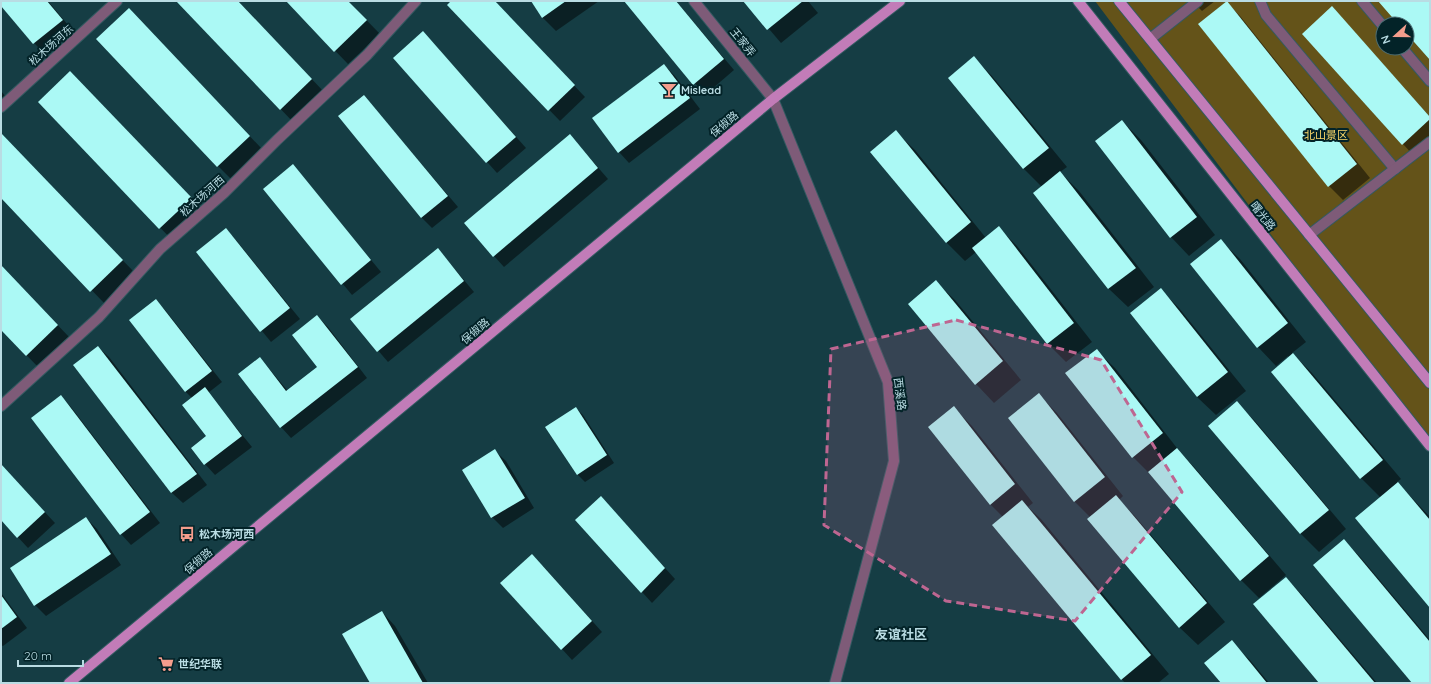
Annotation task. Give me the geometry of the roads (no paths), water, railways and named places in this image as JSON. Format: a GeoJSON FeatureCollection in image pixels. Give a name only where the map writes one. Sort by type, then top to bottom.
{"type":"FeatureCollection","features":[{"type":"Feature","properties":{"kind":"main road","name":"保俶路"},"geometry":{"type":"LineString","coordinates":[[69,683],[774,99],[900,1]]}},
{"type":"Feature","properties":{"kind":"main road","name":"曙光路"},"geometry":{"type":"LineString","coordinates":[[1078,1],[1430,446]]}},
{"type":"Feature","properties":{"kind":"main road"},"geometry":{"type":"LineString","coordinates":[[1118,1],[1429,379]]}},
{"type":"Feature","properties":{"kind":"street","name":"松木场河东"},"geometry":{"type":"LineString","coordinates":[[1,107],[117,1]]}},
{"type":"Feature","properties":{"kind":"street","name":"松木场河西"},"geometry":{"type":"LineString","coordinates":[[1,406],[99,317],[160,249],[224,193],[277,140],[367,55],[416,1]]}},
{"type":"Feature","properties":{"kind":"street","name":"王家弄"},"geometry":{"type":"LineString","coordinates":[[694,1],[774,99]]}},
{"type":"Feature","properties":{"kind":"street"},"geometry":{"type":"LineString","coordinates":[[1150,39],[1198,1]]}},
{"type":"Feature","properties":{"kind":"street"},"geometry":{"type":"LineString","coordinates":[[1260,1],[1266,15],[1395,169]]}},
{"type":"Feature","properties":{"kind":"street"},"geometry":{"type":"LineString","coordinates":[[1362,1],[1375,16]]}},
{"type":"Feature","properties":{"kind":"street"},"geometry":{"type":"LineString","coordinates":[[1409,56],[1430,81]]}},
{"type":"Feature","properties":{"kind":"street","name":"西溪路"},"geometry":{"type":"LineString","coordinates":[[774,99],[888,382],[894,461],[835,683]]}},
{"type":"Feature","properties":{"kind":"street"},"geometry":{"type":"LineString","coordinates":[[1309,235],[1430,142]]}},
{"type":"Feature","properties":{"kind":"place","name":"Mislead"},"geometry":{"type":"Point","coordinates":[669,90]}},
{"type":"Feature","properties":{"kind":"place","name":"松木场河西"},"geometry":{"type":"Point","coordinates":[187,534]}},
{"type":"Feature","properties":{"kind":"place","name":"世纪华联"},"geometry":{"type":"Point","coordinates":[166,664]}},
{"type":"Feature","properties":{"kind":"district","name":"友谊社区"},"geometry":{"type":"Point","coordinates":[901,634]}},
{"type":"Feature","properties":{"kind":"park label","name":"北山景区"},"geometry":{"type":"Point","coordinates":[1326,135]}}]}
